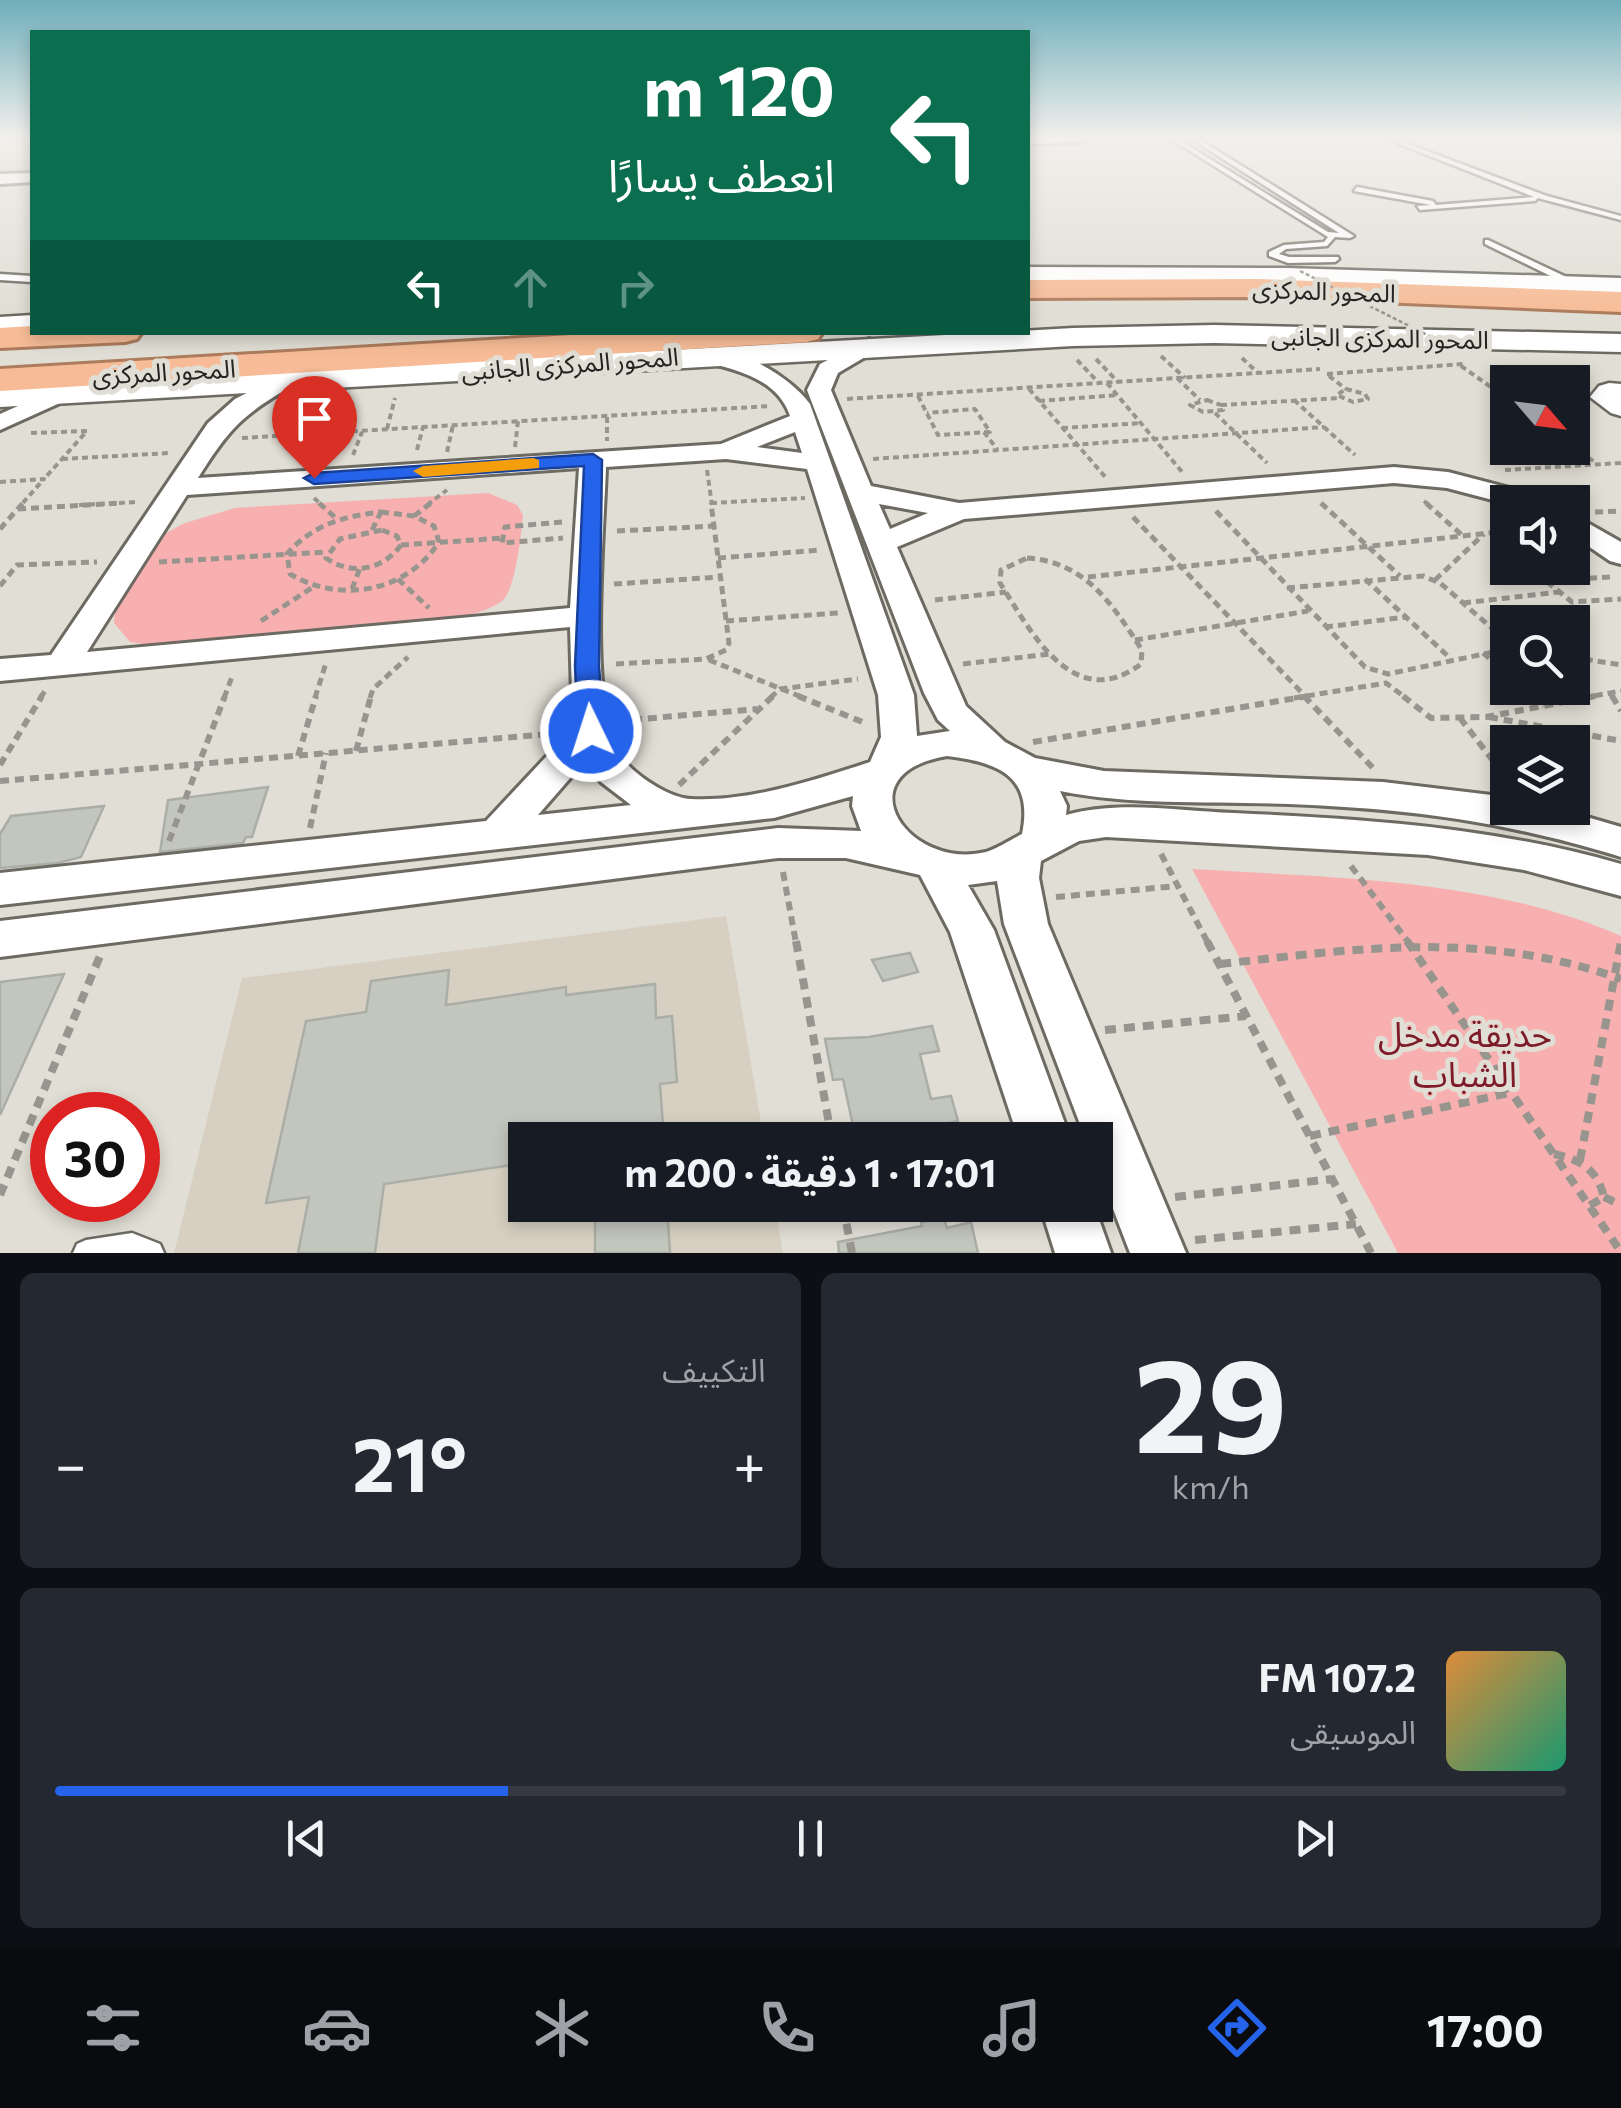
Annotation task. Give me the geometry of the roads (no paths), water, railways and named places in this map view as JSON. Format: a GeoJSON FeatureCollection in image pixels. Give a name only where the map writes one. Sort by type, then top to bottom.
{"type":"FeatureCollection","features":[{"type":"Feature","properties":{"kind":"highway","name":"المحور المركزى"},"geometry":{"type":"LineString","coordinates":[[1030,289],[1257,288],[1621,302]]}},
{"type":"Feature","properties":{"kind":"highway","name":"المحور المركزى"},"geometry":{"type":"LineString","coordinates":[[1030,322],[1370,318],[1621,325]]}},
{"type":"Feature","properties":{"kind":"highway","name":"المحور المركزى"},"geometry":{"type":"LineString","coordinates":[[0,338],[62,335]]}},
{"type":"Feature","properties":{"kind":"highway","name":"المحور المركزى"},"geometry":{"type":"LineString","coordinates":[[0,380],[756,335]]}},
{"type":"Feature","properties":{"kind":"main road","name":"المحور المركزى الجانبى"},"geometry":{"type":"LineString","coordinates":[[1030,275],[1286,276],[1621,286]]}},
{"type":"Feature","properties":{"kind":"main road"},"geometry":{"type":"LineString","coordinates":[[0,326],[30,324]]}},
{"type":"Feature","properties":{"kind":"main road","name":"المحور المركزى الجانبى"},"geometry":{"type":"LineString","coordinates":[[0,397],[870,346],[1214,334],[1621,343]]}},
{"type":"Feature","properties":{"kind":"street"},"geometry":{"type":"LineString","coordinates":[[715,452],[808,408],[828,369],[870,346]]}},
{"type":"Feature","properties":{"kind":"street"},"geometry":{"type":"LineString","coordinates":[[704,355],[774,378],[808,408],[848,461],[951,712],[990,749],[1053,777],[1112,786],[1470,803],[1535,816],[1621,842]]}},
{"type":"Feature","properties":{"kind":"street"},"geometry":{"type":"LineString","coordinates":[[62,664],[210,440],[243,404],[286,380]]}},
{"type":"Feature","properties":{"kind":"street"},"geometry":{"type":"LineString","coordinates":[[194,386],[217,405],[220,416],[210,440]]}},
{"type":"Feature","properties":{"kind":"street"},"geometry":{"type":"LineString","coordinates":[[1621,392],[1609,392],[1605,397],[1621,407]]}},
{"type":"Feature","properties":{"kind":"street"},"geometry":{"type":"LineString","coordinates":[[9,428],[63,393]]}},
{"type":"Feature","properties":{"kind":"street"},"geometry":{"type":"LineString","coordinates":[[808,408],[817,463],[898,705],[892,756],[871,800],[874,816],[895,845],[924,861],[972,930],[1039,1122]]}},
{"type":"Feature","properties":{"kind":"street"},"geometry":{"type":"LineString","coordinates":[[174,494],[715,452],[817,463]]}},
{"type":"Feature","properties":{"kind":"street"},"geometry":{"type":"LineString","coordinates":[[593,460],[587,666],[590,727],[597,749],[616,776],[673,809]]}},
{"type":"Feature","properties":{"kind":"street"},"geometry":{"type":"LineString","coordinates":[[860,492],[959,510],[1386,475],[1448,480],[1490,491]]}},
{"type":"Feature","properties":{"kind":"street"},"geometry":{"type":"LineString","coordinates":[[881,543],[959,510]]}},
{"type":"Feature","properties":{"kind":"street"},"geometry":{"type":"LineString","coordinates":[[1590,534],[1621,555]]}},
{"type":"Feature","properties":{"kind":"street"},"geometry":{"type":"LineString","coordinates":[[0,670],[446,629],[589,601]]}},
{"type":"Feature","properties":{"kind":"street"},"geometry":{"type":"LineString","coordinates":[[498,834],[590,727]]}},
{"type":"Feature","properties":{"kind":"street"},"geometry":{"type":"LineString","coordinates":[[0,890],[498,834],[673,809],[803,798],[915,749],[939,744],[990,749]]}},
{"type":"Feature","properties":{"kind":"street"},"geometry":{"type":"LineString","coordinates":[[1026,768],[1046,795],[1050,810],[1027,866],[1035,950],[1150,1233]]}},
{"type":"Feature","properties":{"kind":"street"},"geometry":{"type":"LineString","coordinates":[[0,939],[778,843],[846,843],[981,870],[1027,866],[1088,824],[1325,832],[1484,844],[1562,861],[1621,880]]}},
{"type":"Feature","properties":{"kind":"street"},"geometry":{"type":"LineString","coordinates":[[1073,1222],[1083,1253]]}},
{"type":"Feature","properties":{"kind":"lane"},"geometry":{"type":"LineString","coordinates":[[1267,196],[1332,236],[1350,234],[1289,196]]}},
{"type":"Feature","properties":{"kind":"lane"},"geometry":{"type":"LineString","coordinates":[[1396,196],[1446,206]]}},
{"type":"Feature","properties":{"kind":"lane"},"geometry":{"type":"LineString","coordinates":[[1540,196],[1621,218]]}},
{"type":"Feature","properties":{"kind":"lane"},"geometry":{"type":"LineString","coordinates":[[1420,208],[1544,198]]}},
{"type":"Feature","properties":{"kind":"lane"},"geometry":{"type":"LineString","coordinates":[[1332,236],[1328,244],[1284,247],[1272,254],[1293,261],[1334,259]]}},
{"type":"Feature","properties":{"kind":"lane"},"geometry":{"type":"LineString","coordinates":[[1488,242],[1576,285]]}},
{"type":"Feature","properties":{"kind":"lane"},"geometry":{"type":"LineString","coordinates":[[0,277],[30,279]]}},
{"type":"Feature","properties":{"kind":"lane"},"geometry":{"type":"LineString","coordinates":[[86,1253],[132,1246],[150,1253]]}},
{"type":"Feature","properties":{"kind":"park label","name":"حديقة مدخل الشباب"},"geometry":{"type":"Point","coordinates":[1465,1052]}}]}
